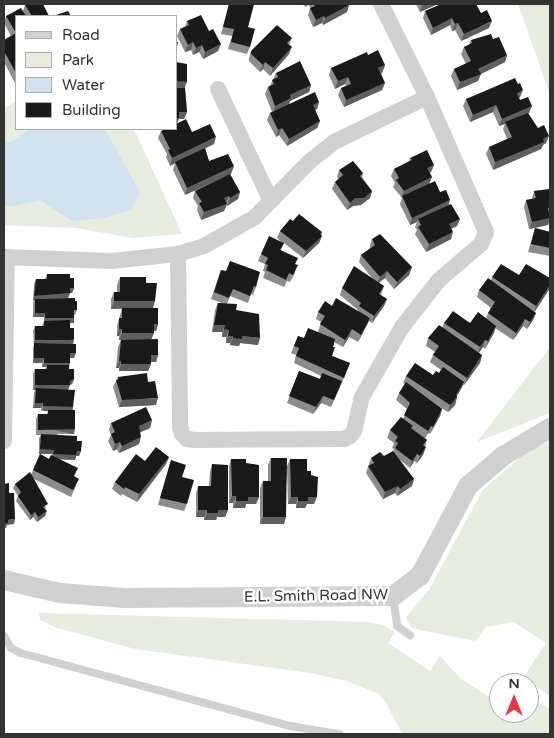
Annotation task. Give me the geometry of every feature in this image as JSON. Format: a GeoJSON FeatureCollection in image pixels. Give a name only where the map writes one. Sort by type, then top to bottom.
{"type":"FeatureCollection","features":[{"type":"Feature","properties":{"kind":"street"},"geometry":{"type":"LineString","coordinates":[[178,254],[180,427],[182,434],[187,439],[195,440],[344,439],[350,436],[354,431],[362,397],[402,327],[439,280],[485,238],[486,232],[427,97],[381,4]]}},
{"type":"Feature","properties":{"kind":"street"},"geometry":{"type":"LineString","coordinates":[[218,89],[271,201]]}},
{"type":"Feature","properties":{"kind":"street"},"geometry":{"type":"LineString","coordinates":[[4,441],[5,257],[112,261],[178,254],[204,246],[254,217],[310,161],[334,142],[427,97]]}},
{"type":"Feature","properties":{"kind":"street","name":"E.L. Smith Road NW"},"geometry":{"type":"LineString","coordinates":[[4,580],[60,593],[124,598],[393,596],[420,576],[468,486],[503,456],[550,428]]}},
{"type":"Feature","properties":{"kind":"lane"},"geometry":{"type":"LineString","coordinates":[[393,596],[397,626],[410,634]]}},
{"type":"Feature","properties":{"kind":"lane"},"geometry":{"type":"LineString","coordinates":[[4,636],[12,648],[21,653],[290,726],[339,734]]}},
{"type":"Feature","properties":{"kind":"green space"},"geometry":{"type":"Polygon","coordinates":[[[518,4],[550,4],[550,95],[518,4]]]}},
{"type":"Feature","properties":{"kind":"green space"},"geometry":{"type":"Polygon","coordinates":[[[15,102],[15,130],[134,130],[182,234],[133,238],[76,228],[4,225],[4,109],[15,102]]]}},
{"type":"Feature","properties":{"kind":"green space"},"geometry":{"type":"Polygon","coordinates":[[[550,347],[550,413],[477,442],[550,347]]]}},
{"type":"Feature","properties":{"kind":"green space"},"geometry":{"type":"Polygon","coordinates":[[[550,441],[550,696],[539,689],[539,673],[526,673],[546,643],[514,622],[486,627],[476,641],[411,627],[406,617],[430,588],[482,491],[527,451],[550,441]]]}},
{"type":"Feature","properties":{"kind":"green space"},"geometry":{"type":"Polygon","coordinates":[[[39,613],[369,622],[383,625],[395,632],[388,643],[430,671],[440,656],[461,679],[489,697],[489,723],[539,723],[540,703],[550,709],[550,734],[402,734],[386,703],[379,694],[347,681],[310,673],[135,649],[57,628],[40,620],[39,613]]]}},
{"type":"Feature","properties":{"kind":"water"},"geometry":{"type":"Polygon","coordinates":[[[29,130],[106,130],[140,192],[132,209],[104,218],[72,221],[40,200],[14,206],[4,206],[4,144],[17,139],[29,130]]]}},
{"type":"Feature","properties":{"kind":"building"},"geometry":{"type":"Polygon","coordinates":[[[43,4],[48,15],[31,15],[25,5],[43,4]]]}},
{"type":"Feature","properties":{"kind":"building"},"geometry":{"type":"Polygon","coordinates":[[[229,4],[254,4],[248,27],[255,29],[250,47],[231,42],[234,29],[223,27],[229,4]]]}},
{"type":"Feature","properties":{"kind":"building"},"geometry":{"type":"Polygon","coordinates":[[[314,4],[349,5],[325,18],[324,16],[316,20],[310,8],[315,6],[314,4]]]}},
{"type":"Feature","properties":{"kind":"building"},"geometry":{"type":"Polygon","coordinates":[[[441,4],[476,4],[481,13],[487,10],[492,21],[464,34],[458,23],[455,24],[452,18],[433,28],[425,11],[441,4]]]}},
{"type":"Feature","properties":{"kind":"building"},"geometry":{"type":"Polygon","coordinates":[[[21,8],[25,15],[15,15],[15,31],[6,16],[21,8]]]}},
{"type":"Feature","properties":{"kind":"building"},"geometry":{"type":"Polygon","coordinates":[[[68,11],[70,15],[56,15],[68,11]]]}},
{"type":"Feature","properties":{"kind":"building"},"geometry":{"type":"Polygon","coordinates":[[[201,15],[209,31],[213,29],[221,44],[205,52],[202,45],[196,48],[193,42],[188,45],[180,29],[189,25],[187,21],[201,15]]]}},
{"type":"Feature","properties":{"kind":"building"},"geometry":{"type":"Polygon","coordinates":[[[277,25],[292,38],[287,43],[292,47],[273,68],[265,62],[263,65],[251,54],[251,51],[277,25]]]}},
{"type":"Feature","properties":{"kind":"building"},"geometry":{"type":"Polygon","coordinates":[[[15,34],[15,71],[4,51],[4,40],[15,34]]]}},
{"type":"Feature","properties":{"kind":"building"},"geometry":{"type":"Polygon","coordinates":[[[491,34],[493,39],[499,37],[507,55],[478,69],[481,74],[460,82],[454,69],[471,61],[464,47],[472,43],[471,40],[491,34]]]}},
{"type":"Feature","properties":{"kind":"building"},"geometry":{"type":"Polygon","coordinates":[[[378,50],[385,65],[378,68],[385,83],[346,100],[341,88],[351,84],[348,77],[338,81],[331,68],[367,52],[368,55],[378,50]]]}},
{"type":"Feature","properties":{"kind":"building"},"geometry":{"type":"Polygon","coordinates":[[[300,61],[311,85],[290,95],[291,98],[275,106],[268,87],[274,84],[272,80],[278,77],[276,73],[300,61]]]}},
{"type":"Feature","properties":{"kind":"building"},"geometry":{"type":"Polygon","coordinates":[[[178,62],[187,64],[187,82],[178,81],[178,62]]]}},
{"type":"Feature","properties":{"kind":"building"},"geometry":{"type":"Polygon","coordinates":[[[515,78],[523,90],[517,94],[520,100],[528,97],[532,106],[502,119],[496,105],[473,115],[466,99],[515,78]]]}},
{"type":"Feature","properties":{"kind":"building"},"geometry":{"type":"Polygon","coordinates":[[[178,88],[185,88],[187,112],[179,112],[179,118],[178,88]]]}},
{"type":"Feature","properties":{"kind":"building"},"geometry":{"type":"Polygon","coordinates":[[[315,92],[319,102],[313,105],[320,121],[289,139],[282,128],[278,130],[270,113],[315,92]]]}},
{"type":"Feature","properties":{"kind":"building"},"geometry":{"type":"Polygon","coordinates":[[[528,113],[538,128],[544,125],[549,136],[543,139],[544,142],[495,162],[489,147],[512,137],[505,122],[528,113]]]}},
{"type":"Feature","properties":{"kind":"building"},"geometry":{"type":"Polygon","coordinates":[[[186,119],[192,132],[210,124],[216,137],[172,158],[168,150],[170,149],[161,131],[178,130],[178,123],[186,119]]]}},
{"type":"Feature","properties":{"kind":"building"},"geometry":{"type":"Polygon","coordinates":[[[205,148],[209,161],[228,154],[234,166],[187,188],[175,162],[205,148]]]}},
{"type":"Feature","properties":{"kind":"building"},"geometry":{"type":"Polygon","coordinates":[[[427,150],[434,165],[427,168],[432,177],[404,191],[396,180],[399,178],[394,169],[412,160],[410,158],[427,150]]]}},
{"type":"Feature","properties":{"kind":"building"},"geometry":{"type":"Polygon","coordinates":[[[353,161],[363,173],[360,176],[372,191],[364,198],[355,198],[350,203],[335,182],[343,175],[339,170],[353,161]]]}},
{"type":"Feature","properties":{"kind":"building"},"geometry":{"type":"Polygon","coordinates":[[[230,174],[240,192],[230,198],[229,196],[224,198],[227,204],[204,212],[199,203],[202,202],[195,191],[230,174]]]}},
{"type":"Feature","properties":{"kind":"building"},"geometry":{"type":"Polygon","coordinates":[[[435,181],[440,192],[446,190],[450,200],[412,218],[402,196],[435,181]]]}},
{"type":"Feature","properties":{"kind":"building"},"geometry":{"type":"Polygon","coordinates":[[[550,189],[550,207],[548,208],[550,218],[532,222],[526,200],[536,198],[534,191],[550,189]]]}},
{"type":"Feature","properties":{"kind":"building"},"geometry":{"type":"Polygon","coordinates":[[[451,204],[460,219],[449,224],[453,232],[429,244],[418,227],[421,225],[418,219],[451,204]]]}},
{"type":"Feature","properties":{"kind":"building"},"geometry":{"type":"Polygon","coordinates":[[[299,214],[322,232],[320,234],[322,236],[306,251],[280,231],[290,219],[293,221],[299,214]]]}},
{"type":"Feature","properties":{"kind":"building"},"geometry":{"type":"Polygon","coordinates":[[[535,228],[550,232],[550,248],[531,244],[535,228]]]}},
{"type":"Feature","properties":{"kind":"building"},"geometry":{"type":"Polygon","coordinates":[[[380,234],[412,267],[397,282],[387,271],[380,277],[361,255],[375,245],[372,239],[380,234]]]}},
{"type":"Feature","properties":{"kind":"building"},"geometry":{"type":"Polygon","coordinates":[[[269,236],[284,243],[280,250],[298,258],[295,264],[298,265],[293,275],[289,273],[286,280],[266,270],[268,265],[265,264],[268,258],[261,254],[269,236]]]}},
{"type":"Feature","properties":{"kind":"building"},"geometry":{"type":"Polygon","coordinates":[[[230,261],[260,272],[256,287],[254,286],[250,296],[233,289],[229,298],[214,292],[221,270],[226,271],[230,261]]]}},
{"type":"Feature","properties":{"kind":"building"},"geometry":{"type":"Polygon","coordinates":[[[501,264],[519,275],[526,264],[550,278],[550,285],[536,306],[492,277],[501,264]]]}},
{"type":"Feature","properties":{"kind":"building"},"geometry":{"type":"Polygon","coordinates":[[[354,266],[384,286],[379,294],[387,299],[374,316],[359,306],[361,303],[342,288],[354,266]]]}},
{"type":"Feature","properties":{"kind":"building"},"geometry":{"type":"Polygon","coordinates":[[[47,274],[70,274],[70,278],[74,278],[74,288],[70,288],[70,293],[34,296],[36,279],[47,279],[47,274]]]}},
{"type":"Feature","properties":{"kind":"building"},"geometry":{"type":"Polygon","coordinates":[[[120,277],[146,277],[146,283],[157,283],[155,301],[114,301],[114,292],[120,292],[120,277]]]}},
{"type":"Feature","properties":{"kind":"building"},"geometry":{"type":"Polygon","coordinates":[[[488,278],[536,313],[530,322],[525,319],[516,333],[488,313],[495,302],[479,290],[488,278]]]}},
{"type":"Feature","properties":{"kind":"building"},"geometry":{"type":"Polygon","coordinates":[[[75,298],[77,310],[74,310],[74,318],[45,318],[45,313],[35,313],[35,299],[75,298]]]}},
{"type":"Feature","properties":{"kind":"building"},"geometry":{"type":"Polygon","coordinates":[[[336,298],[370,318],[361,335],[352,329],[345,340],[320,324],[325,316],[318,312],[325,301],[332,306],[336,298]]]}},
{"type":"Feature","properties":{"kind":"building"},"geometry":{"type":"Polygon","coordinates":[[[218,303],[237,304],[236,310],[259,314],[260,338],[242,336],[242,339],[233,338],[233,336],[228,336],[229,330],[224,329],[225,325],[214,325],[218,303]]]}},
{"type":"Feature","properties":{"kind":"building"},"geometry":{"type":"Polygon","coordinates":[[[122,308],[158,308],[158,324],[154,324],[154,333],[122,333],[122,329],[119,329],[119,318],[122,318],[122,308]]]}},
{"type":"Feature","properties":{"kind":"building"},"geometry":{"type":"Polygon","coordinates":[[[453,311],[470,323],[478,312],[496,326],[488,341],[485,340],[480,347],[444,323],[453,311]]]}},
{"type":"Feature","properties":{"kind":"building"},"geometry":{"type":"Polygon","coordinates":[[[70,320],[70,328],[74,328],[74,339],[35,340],[35,326],[44,326],[44,321],[70,320]]]}},
{"type":"Feature","properties":{"kind":"building"},"geometry":{"type":"Polygon","coordinates":[[[439,325],[482,355],[467,378],[433,355],[439,346],[428,338],[439,325]]]}},
{"type":"Feature","properties":{"kind":"building"},"geometry":{"type":"Polygon","coordinates":[[[308,328],[335,339],[332,356],[350,363],[344,378],[296,356],[299,348],[294,346],[298,336],[304,338],[308,328]]]}},
{"type":"Feature","properties":{"kind":"building"},"geometry":{"type":"Polygon","coordinates":[[[158,339],[158,355],[151,355],[151,364],[121,364],[121,361],[119,361],[121,340],[158,339]]]}},
{"type":"Feature","properties":{"kind":"building"},"geometry":{"type":"Polygon","coordinates":[[[34,343],[76,344],[76,353],[70,353],[70,363],[44,363],[44,358],[34,358],[34,343]]]}},
{"type":"Feature","properties":{"kind":"building"},"geometry":{"type":"Polygon","coordinates":[[[415,363],[433,375],[436,371],[439,373],[443,367],[464,382],[456,395],[457,397],[450,405],[406,376],[415,363]]]}},
{"type":"Feature","properties":{"kind":"building"},"geometry":{"type":"Polygon","coordinates":[[[47,365],[69,365],[69,369],[74,369],[74,379],[70,381],[70,385],[35,385],[35,369],[47,369],[47,365]]]}},
{"type":"Feature","properties":{"kind":"building"},"geometry":{"type":"Polygon","coordinates":[[[299,371],[320,379],[322,373],[342,381],[334,400],[323,396],[316,407],[289,396],[299,371]]]}},
{"type":"Feature","properties":{"kind":"building"},"geometry":{"type":"Polygon","coordinates":[[[147,373],[148,382],[155,381],[158,398],[122,400],[116,380],[118,380],[118,377],[147,373]]]}},
{"type":"Feature","properties":{"kind":"building"},"geometry":{"type":"Polygon","coordinates":[[[406,382],[442,409],[433,427],[431,426],[428,431],[404,415],[410,403],[399,393],[406,382]]]}},
{"type":"Feature","properties":{"kind":"building"},"geometry":{"type":"Polygon","coordinates":[[[36,388],[75,390],[73,407],[43,406],[43,403],[35,403],[36,388]]]}},
{"type":"Feature","properties":{"kind":"building"},"geometry":{"type":"Polygon","coordinates":[[[146,407],[152,420],[139,426],[141,437],[122,446],[120,442],[115,444],[111,434],[115,432],[111,423],[146,407]]]}},
{"type":"Feature","properties":{"kind":"building"},"geometry":{"type":"Polygon","coordinates":[[[48,410],[75,410],[75,429],[38,430],[38,414],[48,414],[48,410]]]}},
{"type":"Feature","properties":{"kind":"building"},"geometry":{"type":"Polygon","coordinates":[[[401,417],[413,426],[411,428],[427,440],[423,445],[426,447],[420,456],[417,454],[412,461],[395,448],[398,443],[395,441],[398,437],[390,430],[401,417]]]}},
{"type":"Feature","properties":{"kind":"building"},"geometry":{"type":"Polygon","coordinates":[[[41,434],[77,436],[77,441],[82,441],[81,451],[77,451],[76,455],[53,454],[54,450],[40,449],[41,434]]]}},
{"type":"Feature","properties":{"kind":"building"},"geometry":{"type":"Polygon","coordinates":[[[156,447],[169,457],[139,494],[125,487],[124,489],[115,482],[136,454],[145,461],[156,447]]]}},
{"type":"Feature","properties":{"kind":"building"},"geometry":{"type":"Polygon","coordinates":[[[393,451],[414,479],[400,489],[398,486],[385,492],[368,466],[374,463],[371,458],[380,452],[384,456],[393,451]]]}},
{"type":"Feature","properties":{"kind":"building"},"geometry":{"type":"Polygon","coordinates":[[[40,454],[49,459],[51,455],[78,468],[74,476],[79,479],[73,490],[33,470],[40,454]]]}},
{"type":"Feature","properties":{"kind":"building"},"geometry":{"type":"Polygon","coordinates":[[[271,458],[287,458],[286,517],[263,517],[263,481],[271,481],[271,458]]]}},
{"type":"Feature","properties":{"kind":"building"},"geometry":{"type":"Polygon","coordinates":[[[231,459],[246,459],[246,463],[259,465],[259,497],[248,497],[248,501],[236,501],[236,496],[232,496],[231,459]]]}},
{"type":"Feature","properties":{"kind":"building"},"geometry":{"type":"Polygon","coordinates":[[[290,459],[307,459],[307,471],[311,471],[311,475],[318,477],[317,497],[308,497],[308,501],[298,501],[298,497],[291,497],[290,459]]]}},
{"type":"Feature","properties":{"kind":"building"},"geometry":{"type":"Polygon","coordinates":[[[171,460],[186,465],[182,477],[194,480],[187,504],[160,498],[171,460]]]}},
{"type":"Feature","properties":{"kind":"building"},"geometry":{"type":"Polygon","coordinates":[[[212,464],[228,465],[228,510],[218,510],[218,513],[207,513],[207,510],[198,510],[198,486],[211,486],[212,464]]]}},
{"type":"Feature","properties":{"kind":"building"},"geometry":{"type":"Polygon","coordinates":[[[30,472],[48,504],[43,507],[47,511],[38,517],[35,512],[31,515],[18,496],[21,492],[15,484],[30,472]]]}},
{"type":"Feature","properties":{"kind":"building"},"geometry":{"type":"Polygon","coordinates":[[[9,483],[9,493],[14,493],[15,519],[8,520],[8,523],[4,524],[4,484],[9,483]]]}}]}
